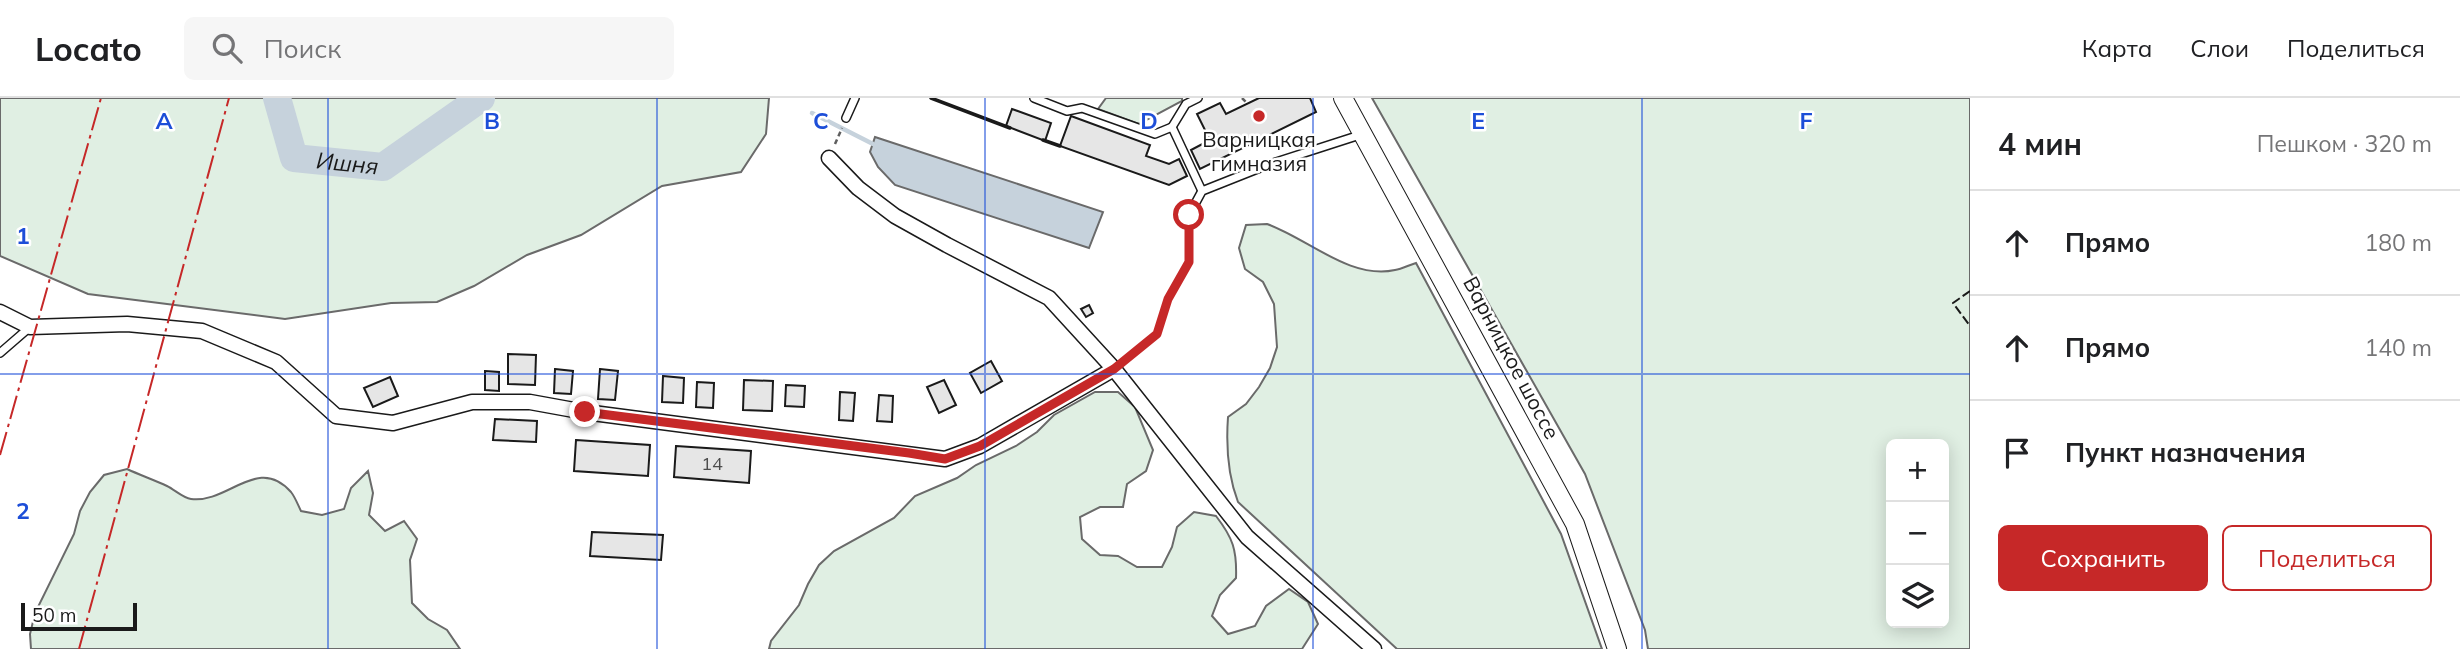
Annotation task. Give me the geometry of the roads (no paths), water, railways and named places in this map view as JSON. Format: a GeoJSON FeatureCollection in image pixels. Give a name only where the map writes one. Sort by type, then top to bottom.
{"type":"FeatureCollection","features":[{"type":"Feature","properties":{"kind":"street","name":"Варницкое шоссе"},"geometry":{"type":"LineString","coordinates":[[1343,98],[1575,524],[1617,649]]}},
{"type":"Feature","properties":{"kind":"street"},"geometry":{"type":"LineString","coordinates":[[829,158],[858,188],[895,216],[1049,298],[1114,369],[1247,537],[1374,649]]}},
{"type":"Feature","properties":{"kind":"street"},"geometry":{"type":"LineString","coordinates":[[0,312],[30,327],[127,324],[202,331],[276,362],[336,416],[393,423],[472,402],[530,402],[585,412],[945,459],[980,446],[1114,369]]}},
{"type":"Feature","properties":{"kind":"lane"},"geometry":{"type":"LineString","coordinates":[[846,118],[855,98]]}},
{"type":"Feature","properties":{"kind":"lane"},"geometry":{"type":"LineString","coordinates":[[1034,98],[1067,111],[1082,108],[1155,134],[1172,127],[1186,104],[1198,98]]}},
{"type":"Feature","properties":{"kind":"lane"},"geometry":{"type":"LineString","coordinates":[[1172,127],[1202,191]]}},
{"type":"Feature","properties":{"kind":"lane"},"geometry":{"type":"LineString","coordinates":[[1189,215],[1202,191],[1270,164],[1364,134]]}},
{"type":"Feature","properties":{"kind":"lane"},"geometry":{"type":"LineString","coordinates":[[0,353],[30,327]]}},
{"type":"Feature","properties":{"kind":"waterway","name":"Ишня"},"geometry":{"type":"LineString","coordinates":[[277,98],[294,158],[383,167],[481,98]]}},
{"type":"Feature","properties":{"kind":"waterway"},"geometry":{"type":"LineString","coordinates":[[812,113],[873,144]]}},
{"type":"Feature","properties":{"kind":"place","name":"Варницкая гимназия"},"geometry":{"type":"Point","coordinates":[1259,116]}}]}
